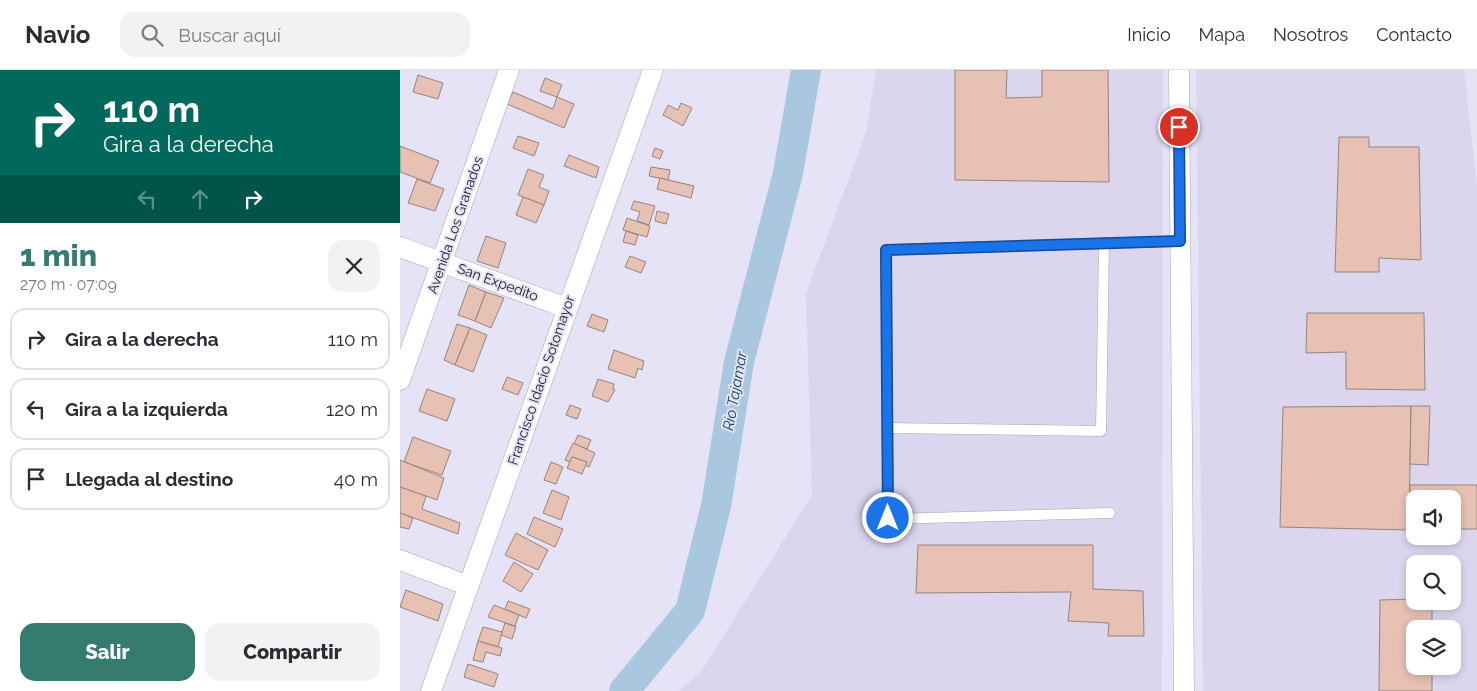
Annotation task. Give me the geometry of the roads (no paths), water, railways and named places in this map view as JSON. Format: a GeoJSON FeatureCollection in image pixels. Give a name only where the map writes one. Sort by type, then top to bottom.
{"type":"FeatureCollection","features":[{"type":"Feature","properties":{"kind":"street","name":"Avenida Los Granados"},"geometry":{"type":"LineString","coordinates":[[400,380],[443,263],[509,70]]}},
{"type":"Feature","properties":{"kind":"street","name":"Francisco Idacio Sotomayor"},"geometry":{"type":"LineString","coordinates":[[430,691],[470,586],[567,308],[653,70]]}},
{"type":"Feature","properties":{"kind":"street"},"geometry":{"type":"LineString","coordinates":[[1179,70],[1184,691]]}},
{"type":"Feature","properties":{"kind":"street","name":"San Expedito"},"geometry":{"type":"LineString","coordinates":[[400,247],[567,308]]}},
{"type":"Feature","properties":{"kind":"street"},"geometry":{"type":"LineString","coordinates":[[400,560],[470,586]]}},
{"type":"Feature","properties":{"kind":"lane"},"geometry":{"type":"LineString","coordinates":[[1110,513],[888,518],[886,250],[1180,241]]}},
{"type":"Feature","properties":{"kind":"lane"},"geometry":{"type":"LineString","coordinates":[[888,428],[1101,431],[1104,243]]}},
{"type":"Feature","properties":{"kind":"waterway","name":"Río Tajamar"},"geometry":{"type":"LineString","coordinates":[[624,691],[690,611],[716,506],[739,362],[788,173],[806,70]]}}]}
